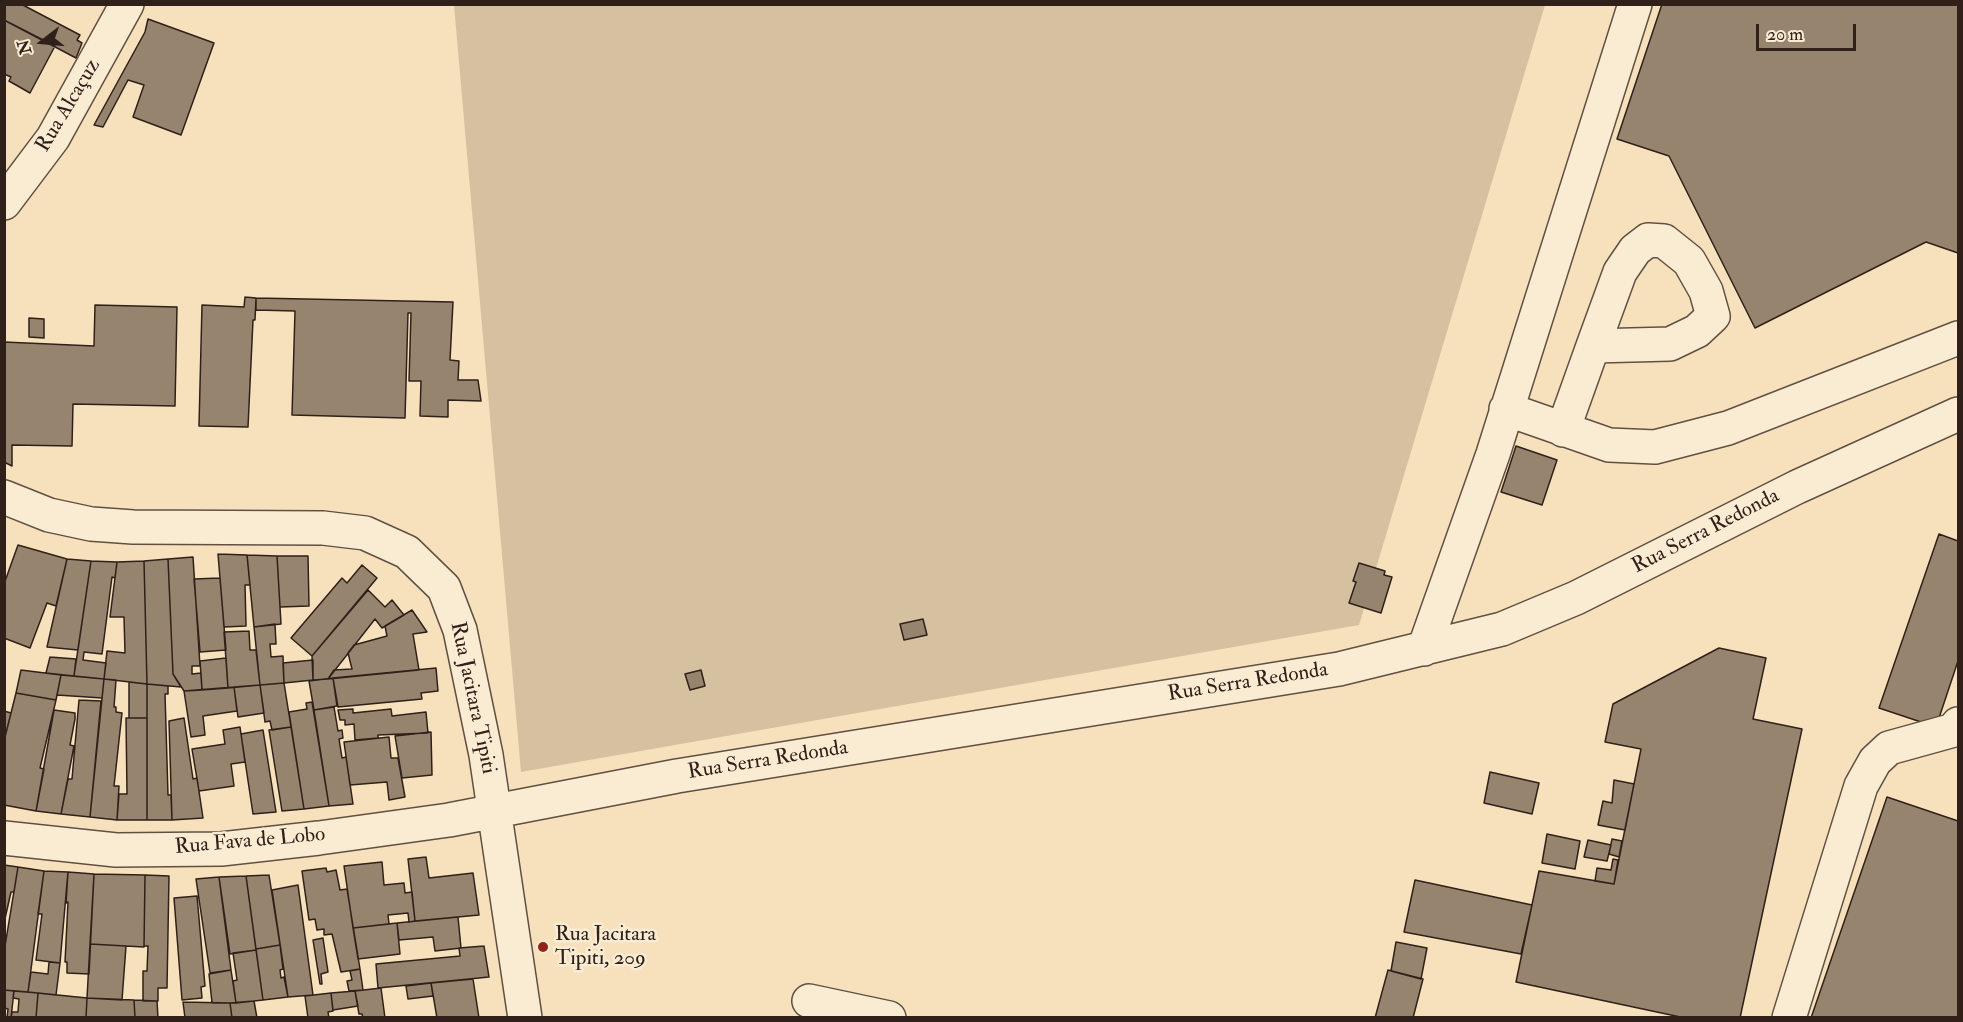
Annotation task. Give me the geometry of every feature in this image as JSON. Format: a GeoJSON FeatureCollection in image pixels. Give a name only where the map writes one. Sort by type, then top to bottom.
{"type":"FeatureCollection","features":[{"type":"Feature","properties":{"kind":"street","name":"Rua Alcaçuz"},"geometry":{"type":"LineString","coordinates":[[4,203],[52,138],[127,4]]}},
{"type":"Feature","properties":{"kind":"street"},"geometry":{"type":"LineString","coordinates":[[1424,649],[1493,454],[1635,4]]}},
{"type":"Feature","properties":{"kind":"street"},"geometry":{"type":"LineString","coordinates":[[1506,409],[1609,445],[1655,447],[1728,428],[1959,338]]}},
{"type":"Feature","properties":{"kind":"street"},"geometry":{"type":"LineString","coordinates":[[1563,430],[1593,346]]}},
{"type":"Feature","properties":{"kind":"street","name":"Rua Serra Redonda"},"geometry":{"type":"LineString","coordinates":[[494,811],[677,776],[1340,669],[1502,629],[1576,597],[1797,487],[1959,414]]}},
{"type":"Feature","properties":{"kind":"street","name":"Rua Jacitara Tipiti"},"geometry":{"type":"LineString","coordinates":[[4,497],[49,514],[91,524],[133,527],[323,528],[365,533],[406,552],[444,588],[460,630],[494,811],[525,1017]]}},
{"type":"Feature","properties":{"kind":"street"},"geometry":{"type":"LineString","coordinates":[[1789,1017],[1862,786],[1875,761],[1888,748],[1954,730],[1959,724]]}},
{"type":"Feature","properties":{"kind":"street","name":"Rua Fava de Lobo"},"geometry":{"type":"LineString","coordinates":[[4,838],[116,850],[220,849],[437,822],[494,811]]}},
{"type":"Feature","properties":{"kind":"street"},"geometry":{"type":"LineString","coordinates":[[809,1001],[889,1017]]}},
{"type":"Feature","properties":{"kind":"shaded area"},"geometry":{"type":"Polygon","coordinates":[[[454,5],[1545,5],[1359,625],[521,772],[454,5]]]}},
{"type":"Feature","properties":{"kind":"building"},"geometry":{"type":"Polygon","coordinates":[[[4,4],[21,4],[80,35],[77,40],[82,43],[76,58],[4,20],[4,4]]]}},
{"type":"Feature","properties":{"kind":"building"},"geometry":{"type":"Polygon","coordinates":[[[1662,4],[1958,4],[1958,253],[1926,242],[1755,328],[1669,156],[1617,139],[1662,4]]]}},
{"type":"Feature","properties":{"kind":"building"},"geometry":{"type":"Polygon","coordinates":[[[148,19],[214,43],[181,135],[133,117],[144,85],[128,80],[103,127],[94,125],[145,32],[148,19]]]}},
{"type":"Feature","properties":{"kind":"building"},"geometry":{"type":"Polygon","coordinates":[[[4,20],[55,46],[30,93],[9,81],[11,77],[4,74],[4,20]]]}},
{"type":"Feature","properties":{"kind":"building"},"geometry":{"type":"Polygon","coordinates":[[[245,297],[256,298],[248,427],[199,426],[202,305],[244,307],[245,297]]]}},
{"type":"Feature","properties":{"kind":"building"},"geometry":{"type":"Polygon","coordinates":[[[256,298],[453,302],[450,360],[459,361],[458,380],[478,380],[481,401],[448,400],[448,417],[420,416],[421,381],[409,381],[411,313],[408,313],[405,418],[292,415],[295,311],[256,310],[256,298]]]}},
{"type":"Feature","properties":{"kind":"building"},"geometry":{"type":"Polygon","coordinates":[[[95,305],[177,307],[175,406],[73,404],[72,446],[12,445],[12,466],[4,462],[4,342],[94,346],[95,305]]]}},
{"type":"Feature","properties":{"kind":"building"},"geometry":{"type":"Polygon","coordinates":[[[29,318],[44,319],[44,338],[29,337],[29,318]]]}},
{"type":"Feature","properties":{"kind":"building"},"geometry":{"type":"Polygon","coordinates":[[[1516,446],[1557,460],[1542,505],[1501,492],[1516,446]]]}},
{"type":"Feature","properties":{"kind":"building"},"geometry":{"type":"Polygon","coordinates":[[[1939,534],[1958,541],[1958,661],[1936,727],[1879,708],[1939,534]]]}},
{"type":"Feature","properties":{"kind":"building"},"geometry":{"type":"Polygon","coordinates":[[[18,545],[67,559],[56,606],[47,603],[30,648],[4,638],[4,584],[18,545]]]}},
{"type":"Feature","properties":{"kind":"building"},"geometry":{"type":"Polygon","coordinates":[[[218,554],[247,555],[250,585],[245,585],[246,626],[224,627],[218,554]]]}},
{"type":"Feature","properties":{"kind":"building"},"geometry":{"type":"Polygon","coordinates":[[[247,555],[277,556],[281,624],[254,627],[247,555]]]}},
{"type":"Feature","properties":{"kind":"building"},"geometry":{"type":"Polygon","coordinates":[[[277,556],[308,556],[309,606],[280,607],[277,556]]]}},
{"type":"Feature","properties":{"kind":"building"},"geometry":{"type":"Polygon","coordinates":[[[193,557],[200,666],[192,666],[192,674],[201,673],[202,690],[184,691],[173,674],[168,559],[193,557]]]}},
{"type":"Feature","properties":{"kind":"building"},"geometry":{"type":"Polygon","coordinates":[[[67,559],[91,561],[78,650],[47,647],[67,559]]]}},
{"type":"Feature","properties":{"kind":"building"},"geometry":{"type":"Polygon","coordinates":[[[168,559],[173,674],[181,687],[147,684],[144,561],[168,559]]]}},
{"type":"Feature","properties":{"kind":"building"},"geometry":{"type":"Polygon","coordinates":[[[91,561],[117,562],[115,578],[112,577],[102,654],[84,652],[83,660],[106,663],[104,679],[74,676],[91,561]]]}},
{"type":"Feature","properties":{"kind":"building"},"geometry":{"type":"Polygon","coordinates":[[[144,561],[147,684],[104,679],[107,651],[125,653],[124,617],[110,617],[117,562],[144,561]]]}},
{"type":"Feature","properties":{"kind":"building"},"geometry":{"type":"Polygon","coordinates":[[[1359,563],[1385,571],[1384,575],[1392,577],[1381,613],[1349,603],[1359,563]]]}},
{"type":"Feature","properties":{"kind":"building"},"geometry":{"type":"Polygon","coordinates":[[[362,565],[377,578],[312,656],[291,638],[342,578],[347,583],[362,565]]]}},
{"type":"Feature","properties":{"kind":"building"},"geometry":{"type":"Polygon","coordinates":[[[220,578],[226,650],[200,652],[194,579],[220,578]]]}},
{"type":"Feature","properties":{"kind":"building"},"geometry":{"type":"Polygon","coordinates":[[[368,590],[385,607],[392,600],[404,615],[382,628],[375,619],[328,679],[313,680],[312,656],[368,590]]]}},
{"type":"Feature","properties":{"kind":"building"},"geometry":{"type":"Polygon","coordinates":[[[412,610],[427,632],[413,634],[419,670],[328,679],[334,670],[352,669],[348,653],[354,645],[387,636],[385,626],[412,610]]]}},
{"type":"Feature","properties":{"kind":"building"},"geometry":{"type":"Polygon","coordinates":[[[923,619],[927,635],[904,640],[900,624],[923,619]]]}},
{"type":"Feature","properties":{"kind":"building"},"geometry":{"type":"Polygon","coordinates":[[[275,624],[276,644],[270,644],[271,657],[283,656],[284,683],[260,685],[254,627],[275,624]]]}},
{"type":"Feature","properties":{"kind":"building"},"geometry":{"type":"Polygon","coordinates":[[[249,631],[250,650],[256,650],[260,685],[228,688],[224,632],[249,631]]]}},
{"type":"Feature","properties":{"kind":"building"},"geometry":{"type":"Polygon","coordinates":[[[1719,648],[1766,658],[1753,719],[1802,729],[1740,1018],[1685,1018],[1516,982],[1539,871],[1614,884],[1641,749],[1605,742],[1613,704],[1719,648]]]}},
{"type":"Feature","properties":{"kind":"building"},"geometry":{"type":"Polygon","coordinates":[[[50,657],[76,659],[74,676],[46,673],[50,657]]]}},
{"type":"Feature","properties":{"kind":"building"},"geometry":{"type":"Polygon","coordinates":[[[226,658],[228,688],[202,690],[200,661],[226,658]]]}},
{"type":"Feature","properties":{"kind":"building"},"geometry":{"type":"Polygon","coordinates":[[[313,660],[313,680],[284,683],[283,663],[313,660]]]}},
{"type":"Feature","properties":{"kind":"building"},"geometry":{"type":"Polygon","coordinates":[[[436,668],[438,691],[421,693],[422,699],[338,707],[333,678],[436,668]]]}},
{"type":"Feature","properties":{"kind":"building"},"geometry":{"type":"Polygon","coordinates":[[[21,670],[61,675],[56,700],[16,693],[21,670]]]}},
{"type":"Feature","properties":{"kind":"building"},"geometry":{"type":"Polygon","coordinates":[[[701,670],[705,686],[690,690],[685,674],[701,670]]]}},
{"type":"Feature","properties":{"kind":"building"},"geometry":{"type":"Polygon","coordinates":[[[61,675],[104,679],[102,698],[57,695],[61,675]]]}},
{"type":"Feature","properties":{"kind":"building"},"geometry":{"type":"Polygon","coordinates":[[[333,678],[337,706],[314,710],[309,681],[333,678]]]}},
{"type":"Feature","properties":{"kind":"building"},"geometry":{"type":"Polygon","coordinates":[[[104,679],[116,680],[114,707],[116,707],[116,712],[122,713],[114,786],[119,786],[117,820],[90,817],[104,679]]]}},
{"type":"Feature","properties":{"kind":"building"},"geometry":{"type":"Polygon","coordinates":[[[129,682],[147,684],[147,718],[129,718],[129,682]]]}},
{"type":"Feature","properties":{"kind":"building"},"geometry":{"type":"Polygon","coordinates":[[[284,683],[291,727],[272,730],[270,721],[265,722],[260,685],[284,683]]]}},
{"type":"Feature","properties":{"kind":"building"},"geometry":{"type":"Polygon","coordinates":[[[147,684],[168,686],[168,694],[165,694],[168,795],[171,795],[172,820],[147,820],[147,684]]]}},
{"type":"Feature","properties":{"kind":"building"},"geometry":{"type":"Polygon","coordinates":[[[260,685],[264,713],[238,717],[234,687],[260,685]]]}},
{"type":"Feature","properties":{"kind":"building"},"geometry":{"type":"Polygon","coordinates":[[[234,687],[237,711],[203,716],[205,735],[191,737],[184,691],[234,687]]]}},
{"type":"Feature","properties":{"kind":"building"},"geometry":{"type":"Polygon","coordinates":[[[16,693],[56,700],[40,768],[44,769],[36,811],[4,805],[4,741],[16,693]]]}},
{"type":"Feature","properties":{"kind":"building"},"geometry":{"type":"Polygon","coordinates":[[[79,700],[101,701],[90,817],[61,814],[68,779],[72,779],[79,700]]]}},
{"type":"Feature","properties":{"kind":"building"},"geometry":{"type":"Polygon","coordinates":[[[312,702],[329,806],[304,809],[289,712],[307,709],[306,703],[312,702]]]}},
{"type":"Feature","properties":{"kind":"building"},"geometry":{"type":"Polygon","coordinates":[[[334,707],[338,731],[342,730],[343,738],[339,739],[342,758],[346,757],[353,804],[329,806],[314,710],[334,707]]]}},
{"type":"Feature","properties":{"kind":"building"},"geometry":{"type":"Polygon","coordinates":[[[353,709],[353,713],[391,709],[392,716],[426,712],[428,733],[378,735],[378,738],[355,740],[354,724],[345,725],[345,720],[340,720],[338,710],[353,709]]]}},
{"type":"Feature","properties":{"kind":"building"},"geometry":{"type":"Polygon","coordinates":[[[54,710],[75,713],[70,745],[74,746],[61,814],[36,811],[54,710]]]}},
{"type":"Feature","properties":{"kind":"building"},"geometry":{"type":"Polygon","coordinates":[[[4,711],[11,713],[4,741],[4,711]]]}},
{"type":"Feature","properties":{"kind":"building"},"geometry":{"type":"Polygon","coordinates":[[[126,718],[147,718],[147,820],[117,820],[119,794],[127,794],[126,718]]]}},
{"type":"Feature","properties":{"kind":"building"},"geometry":{"type":"Polygon","coordinates":[[[184,718],[193,779],[197,778],[203,818],[172,820],[169,721],[184,718]]]}},
{"type":"Feature","properties":{"kind":"building"},"geometry":{"type":"Polygon","coordinates":[[[240,727],[245,762],[231,764],[234,786],[199,791],[192,749],[225,744],[223,730],[240,727]]]}},
{"type":"Feature","properties":{"kind":"building"},"geometry":{"type":"Polygon","coordinates":[[[291,727],[304,809],[282,811],[269,730],[291,727]]]}},
{"type":"Feature","properties":{"kind":"building"},"geometry":{"type":"Polygon","coordinates":[[[263,730],[276,812],[253,814],[241,734],[263,730]]]}},
{"type":"Feature","properties":{"kind":"building"},"geometry":{"type":"Polygon","coordinates":[[[431,732],[432,775],[402,778],[395,736],[431,732]]]}},
{"type":"Feature","properties":{"kind":"building"},"geometry":{"type":"Polygon","coordinates":[[[389,737],[391,758],[398,758],[405,797],[389,800],[387,782],[350,785],[344,742],[389,737]]]}},
{"type":"Feature","properties":{"kind":"building"},"geometry":{"type":"Polygon","coordinates":[[[1490,772],[1539,783],[1532,814],[1484,803],[1490,772]]]}},
{"type":"Feature","properties":{"kind":"building"},"geometry":{"type":"Polygon","coordinates":[[[1614,780],[1634,784],[1625,830],[1598,825],[1603,801],[1612,803],[1614,780]]]}},
{"type":"Feature","properties":{"kind":"building"},"geometry":{"type":"Polygon","coordinates":[[[1887,797],[1958,821],[1958,1018],[1811,1018],[1887,797]]]}},
{"type":"Feature","properties":{"kind":"building"},"geometry":{"type":"Polygon","coordinates":[[[1547,834],[1580,841],[1575,869],[1542,863],[1547,834]]]}},
{"type":"Feature","properties":{"kind":"building"},"geometry":{"type":"Polygon","coordinates":[[[1612,839],[1622,841],[1619,857],[1609,854],[1612,839]]]}},
{"type":"Feature","properties":{"kind":"building"},"geometry":{"type":"Polygon","coordinates":[[[1588,840],[1611,845],[1607,861],[1584,857],[1588,840]]]}},
{"type":"Feature","properties":{"kind":"building"},"geometry":{"type":"Polygon","coordinates":[[[426,857],[429,878],[473,873],[479,915],[415,921],[408,859],[426,857]]]}},
{"type":"Feature","properties":{"kind":"building"},"geometry":{"type":"Polygon","coordinates":[[[1613,859],[1618,860],[1614,884],[1595,881],[1597,868],[1611,870],[1613,859]]]}},
{"type":"Feature","properties":{"kind":"building"},"geometry":{"type":"Polygon","coordinates":[[[382,862],[384,885],[404,883],[405,893],[412,892],[415,921],[409,922],[408,913],[388,915],[389,924],[353,928],[344,866],[382,862]]]}},
{"type":"Feature","properties":{"kind":"building"},"geometry":{"type":"Polygon","coordinates":[[[4,865],[18,867],[14,892],[11,892],[4,923],[4,865]]]}},
{"type":"Feature","properties":{"kind":"building"},"geometry":{"type":"Polygon","coordinates":[[[18,867],[44,871],[28,992],[4,990],[4,952],[18,867]]]}},
{"type":"Feature","properties":{"kind":"building"},"geometry":{"type":"Polygon","coordinates":[[[326,868],[327,872],[336,870],[340,890],[347,889],[360,969],[341,972],[332,934],[324,935],[324,929],[317,930],[315,919],[309,920],[302,871],[326,868]]]}},
{"type":"Feature","properties":{"kind":"building"},"geometry":{"type":"Polygon","coordinates":[[[44,871],[68,872],[60,963],[36,960],[42,914],[38,914],[44,871]]]}},
{"type":"Feature","properties":{"kind":"building"},"geometry":{"type":"Polygon","coordinates":[[[68,872],[94,874],[89,974],[67,973],[67,962],[65,962],[68,872]]]}},
{"type":"Feature","properties":{"kind":"building"},"geometry":{"type":"Polygon","coordinates":[[[94,874],[145,875],[144,947],[90,944],[94,874]]]}},
{"type":"Feature","properties":{"kind":"building"},"geometry":{"type":"Polygon","coordinates":[[[145,875],[169,876],[167,988],[158,988],[158,1001],[143,1001],[143,971],[147,971],[148,946],[144,946],[145,875]]]}},
{"type":"Feature","properties":{"kind":"building"},"geometry":{"type":"Polygon","coordinates":[[[269,875],[280,945],[256,949],[246,876],[269,875]]]}},
{"type":"Feature","properties":{"kind":"building"},"geometry":{"type":"Polygon","coordinates":[[[246,876],[256,950],[230,954],[219,877],[246,876]]]}},
{"type":"Feature","properties":{"kind":"building"},"geometry":{"type":"Polygon","coordinates":[[[219,877],[231,970],[210,973],[196,879],[219,877]]]}},
{"type":"Feature","properties":{"kind":"building"},"geometry":{"type":"Polygon","coordinates":[[[1415,880],[1532,905],[1521,954],[1404,932],[1415,880]]]}},
{"type":"Feature","properties":{"kind":"building"},"geometry":{"type":"Polygon","coordinates":[[[298,885],[313,995],[288,997],[272,890],[298,885]]]}},
{"type":"Feature","properties":{"kind":"building"},"geometry":{"type":"Polygon","coordinates":[[[197,896],[205,986],[201,987],[202,998],[182,1000],[174,898],[197,896]]]}},
{"type":"Feature","properties":{"kind":"building"},"geometry":{"type":"Polygon","coordinates":[[[458,917],[461,948],[435,951],[433,937],[399,940],[397,923],[458,917]]]}},
{"type":"Feature","properties":{"kind":"building"},"geometry":{"type":"Polygon","coordinates":[[[397,923],[400,954],[358,959],[353,928],[397,923]]]}},
{"type":"Feature","properties":{"kind":"building"},"geometry":{"type":"Polygon","coordinates":[[[323,938],[328,972],[321,974],[322,984],[320,984],[313,940],[323,938]]]}},
{"type":"Feature","properties":{"kind":"building"},"geometry":{"type":"Polygon","coordinates":[[[1396,942],[1427,948],[1421,979],[1391,971],[1396,942]]]}},
{"type":"Feature","properties":{"kind":"building"},"geometry":{"type":"Polygon","coordinates":[[[90,944],[126,946],[122,1000],[87,998],[90,944]]]}},
{"type":"Feature","properties":{"kind":"building"},"geometry":{"type":"Polygon","coordinates":[[[280,945],[283,969],[280,970],[281,978],[284,977],[288,997],[263,1000],[256,949],[280,945]]]}},
{"type":"Feature","properties":{"kind":"building"},"geometry":{"type":"Polygon","coordinates":[[[484,946],[489,977],[378,988],[376,964],[460,956],[459,948],[484,946]]]}},
{"type":"Feature","properties":{"kind":"building"},"geometry":{"type":"Polygon","coordinates":[[[256,950],[263,1000],[236,1003],[233,981],[237,980],[233,953],[256,950]]]}},
{"type":"Feature","properties":{"kind":"building"},"geometry":{"type":"Polygon","coordinates":[[[49,962],[60,963],[56,995],[28,992],[31,972],[48,974],[49,962]]]}},
{"type":"Feature","properties":{"kind":"building"},"geometry":{"type":"Polygon","coordinates":[[[360,969],[363,990],[349,991],[347,981],[352,980],[350,971],[360,969]]]}},
{"type":"Feature","properties":{"kind":"building"},"geometry":{"type":"Polygon","coordinates":[[[231,970],[236,1003],[212,1003],[209,974],[231,970]]]}},
{"type":"Feature","properties":{"kind":"building"},"geometry":{"type":"Polygon","coordinates":[[[1388,970],[1423,979],[1413,1018],[1375,1018],[1388,970]]]}},
{"type":"Feature","properties":{"kind":"building"},"geometry":{"type":"Polygon","coordinates":[[[473,979],[479,1018],[437,1018],[431,983],[473,979]]]}},
{"type":"Feature","properties":{"kind":"building"},"geometry":{"type":"Polygon","coordinates":[[[431,983],[433,996],[408,999],[406,986],[431,983]]]}},
{"type":"Feature","properties":{"kind":"building"},"geometry":{"type":"Polygon","coordinates":[[[381,988],[385,1018],[363,1018],[362,1014],[359,1014],[355,991],[381,988]]]}},
{"type":"Feature","properties":{"kind":"building"},"geometry":{"type":"Polygon","coordinates":[[[4,990],[14,991],[11,1018],[7,1018],[8,1009],[4,1008],[4,990]]]}},
{"type":"Feature","properties":{"kind":"building"},"geometry":{"type":"Polygon","coordinates":[[[14,991],[38,993],[36,1018],[11,1018],[12,1012],[18,1012],[19,999],[13,998],[14,991]]]}},
{"type":"Feature","properties":{"kind":"building"},"geometry":{"type":"Polygon","coordinates":[[[355,991],[358,1006],[333,1010],[331,993],[355,991]]]}},
{"type":"Feature","properties":{"kind":"building"},"geometry":{"type":"Polygon","coordinates":[[[38,993],[87,998],[86,1018],[36,1018],[38,993]]]}},
{"type":"Feature","properties":{"kind":"building"},"geometry":{"type":"Polygon","coordinates":[[[331,993],[333,1011],[328,1012],[329,1018],[308,1018],[305,996],[331,993]]]}},
{"type":"Feature","properties":{"kind":"building"},"geometry":{"type":"Polygon","coordinates":[[[87,998],[134,1000],[135,1018],[86,1018],[87,998]]]}},
{"type":"Feature","properties":{"kind":"building"},"geometry":{"type":"Polygon","coordinates":[[[134,1000],[157,1001],[158,1018],[135,1018],[134,1000]]]}},
{"type":"Feature","properties":{"kind":"building"},"geometry":{"type":"Polygon","coordinates":[[[254,1001],[257,1018],[232,1018],[230,1003],[254,1001]]]}},
{"type":"Feature","properties":{"kind":"building"},"geometry":{"type":"Polygon","coordinates":[[[183,1002],[230,1003],[232,1018],[185,1018],[183,1002]]]}},
{"type":"Feature","properties":{"kind":"place","name":"Rua Jacitara Tipiti, 209"},"geometry":{"type":"Point","coordinates":[543,947]}}]}
